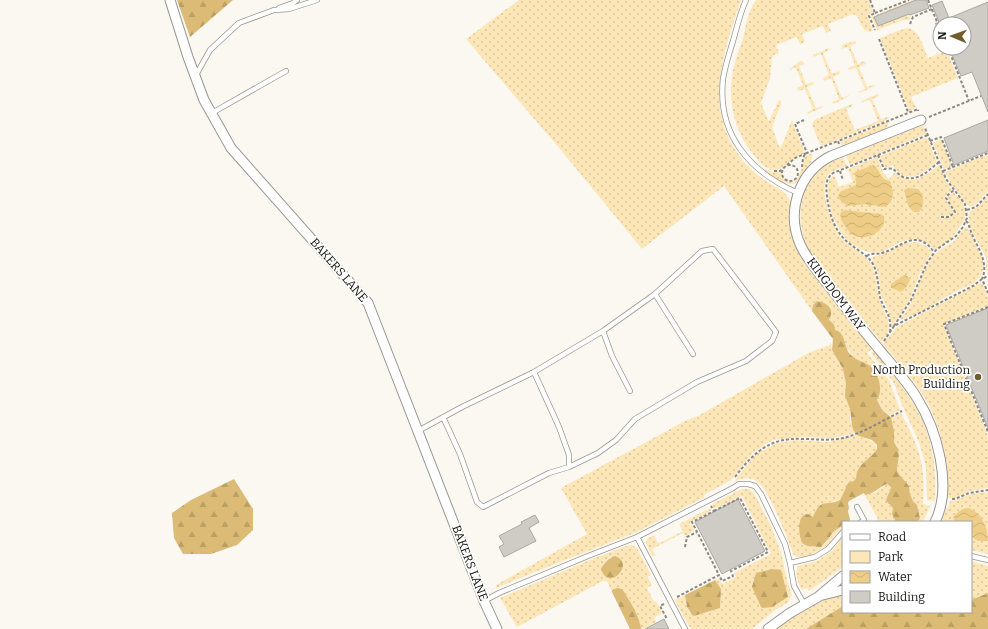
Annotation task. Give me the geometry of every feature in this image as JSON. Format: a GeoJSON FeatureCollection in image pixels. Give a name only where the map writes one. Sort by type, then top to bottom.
{"type":"FeatureCollection","features":[{"type":"Feature","properties":{"kind":"street","name":"BAKERS LANE"},"geometry":{"type":"LineString","coordinates":[[170,0],[204,100],[231,148],[368,302],[484,601],[497,629]]}},
{"type":"Feature","properties":{"kind":"street","name":"KINGDOM WAY"},"geometry":{"type":"LineString","coordinates":[[921,120],[842,151],[821,161],[810,171],[798,193],[795,211],[795,224],[797,236],[804,252],[833,292],[916,397],[926,415],[934,434],[939,454],[942,481],[941,506],[935,521]]}},
{"type":"Feature","properties":{"kind":"street"},"geometry":{"type":"LineString","coordinates":[[818,597],[842,577]]}},
{"type":"Feature","properties":{"kind":"street"},"geometry":{"type":"LineString","coordinates":[[768,629],[804,604],[818,597],[842,590]]}},
{"type":"Feature","properties":{"kind":"lane"},"geometry":{"type":"LineString","coordinates":[[195,77],[210,50],[239,23],[293,3],[297,0]]}},
{"type":"Feature","properties":{"kind":"lane"},"geometry":{"type":"LineString","coordinates":[[274,10],[289,10],[317,0]]}},
{"type":"Feature","properties":{"kind":"lane"},"geometry":{"type":"LineString","coordinates":[[746,0],[736,29],[723,78],[723,98],[726,118],[737,143],[752,164],[771,180],[798,193]]}},
{"type":"Feature","properties":{"kind":"lane"},"geometry":{"type":"LineString","coordinates":[[212,113],[286,71]]}},
{"type":"Feature","properties":{"kind":"lane"},"geometry":{"type":"LineString","coordinates":[[418,431],[443,417],[534,372],[603,331],[655,294],[702,251],[713,249],[776,332],[772,341],[746,361],[697,382],[635,419],[616,440],[598,454],[569,467],[549,473],[483,507],[477,502],[460,454],[443,417]]}},
{"type":"Feature","properties":{"kind":"lane"},"geometry":{"type":"LineString","coordinates":[[655,294],[694,354]]}},
{"type":"Feature","properties":{"kind":"lane"},"geometry":{"type":"LineString","coordinates":[[603,331],[612,356],[630,391]]}},
{"type":"Feature","properties":{"kind":"lane"},"geometry":{"type":"LineString","coordinates":[[534,372],[570,455],[569,467]]}},
{"type":"Feature","properties":{"kind":"lane"},"geometry":{"type":"LineString","coordinates":[[484,601],[499,593],[581,558],[638,537],[739,484],[748,484],[757,488],[761,494],[778,530],[790,563],[794,586],[804,604]]}},
{"type":"Feature","properties":{"kind":"lane"},"geometry":{"type":"LineString","coordinates":[[857,508],[864,520],[862,521]]}},
{"type":"Feature","properties":{"kind":"lane"},"geometry":{"type":"LineString","coordinates":[[790,563],[815,557],[831,546],[842,533]]}},
{"type":"Feature","properties":{"kind":"lane"},"geometry":{"type":"LineString","coordinates":[[638,537],[685,629]]}},
{"type":"Feature","properties":{"kind":"lane"},"geometry":{"type":"LineString","coordinates":[[972,556],[988,560]]}},
{"type":"Feature","properties":{"kind":"path"},"geometry":{"type":"LineString","coordinates":[[870,0],[875,13]]}},
{"type":"Feature","properties":{"kind":"path"},"geometry":{"type":"LineString","coordinates":[[875,30],[869,16],[908,0]]}},
{"type":"Feature","properties":{"kind":"path"},"geometry":{"type":"LineString","coordinates":[[930,0],[935,16]]}},
{"type":"Feature","properties":{"kind":"path"},"geometry":{"type":"LineString","coordinates":[[910,24],[913,17],[932,9]]}},
{"type":"Feature","properties":{"kind":"path"},"geometry":{"type":"LineString","coordinates":[[878,39],[908,112]]}},
{"type":"Feature","properties":{"kind":"path"},"geometry":{"type":"LineString","coordinates":[[951,56],[968,101]]}},
{"type":"Feature","properties":{"kind":"path"},"geometry":{"type":"LineString","coordinates":[[921,120],[981,96]]}},
{"type":"Feature","properties":{"kind":"path"},"geometry":{"type":"LineString","coordinates":[[807,153],[803,157],[798,175],[790,181],[785,179],[782,173],[783,169],[795,158],[807,153],[838,141],[908,112],[918,109],[921,120],[943,171],[953,191],[962,199],[967,210],[966,221],[963,227],[953,240],[934,252],[924,267],[911,300],[890,332],[877,347]]}},
{"type":"Feature","properties":{"kind":"path"},"geometry":{"type":"LineString","coordinates":[[804,120],[796,124],[807,153]]}},
{"type":"Feature","properties":{"kind":"path"},"geometry":{"type":"LineString","coordinates":[[890,332],[889,315],[881,300],[876,272],[867,256],[843,237],[836,227],[831,216],[828,203],[827,183],[831,174],[928,135]]}},
{"type":"Feature","properties":{"kind":"path"},"geometry":{"type":"LineString","coordinates":[[930,141],[941,137],[954,167]]}},
{"type":"Feature","properties":{"kind":"path"},"geometry":{"type":"LineString","coordinates":[[838,141],[840,147]]}},
{"type":"Feature","properties":{"kind":"path"},"geometry":{"type":"LineString","coordinates":[[943,171],[988,153]]}},
{"type":"Feature","properties":{"kind":"path"},"geometry":{"type":"LineString","coordinates":[[878,155],[884,169],[893,170],[901,176],[911,178],[923,175],[939,162]]}},
{"type":"Feature","properties":{"kind":"path"},"geometry":{"type":"LineString","coordinates":[[847,162],[849,167]]}},
{"type":"Feature","properties":{"kind":"path"},"geometry":{"type":"LineString","coordinates":[[786,165],[795,166],[798,170],[798,175]]}},
{"type":"Feature","properties":{"kind":"path"},"geometry":{"type":"LineString","coordinates":[[840,171],[843,180]]}},
{"type":"Feature","properties":{"kind":"path"},"geometry":{"type":"LineString","coordinates":[[940,217],[949,217],[955,212],[946,200],[946,196],[953,191]]}},
{"type":"Feature","properties":{"kind":"path"},"geometry":{"type":"LineString","coordinates":[[967,210],[976,207],[988,194]]}},
{"type":"Feature","properties":{"kind":"path"},"geometry":{"type":"LineString","coordinates":[[966,221],[984,257],[985,268],[982,279],[988,293]]}},
{"type":"Feature","properties":{"kind":"path"},"geometry":{"type":"LineString","coordinates":[[867,256],[882,253],[910,241],[918,241],[928,245],[934,252]]}},
{"type":"Feature","properties":{"kind":"path"},"geometry":{"type":"LineString","coordinates":[[894,326],[973,286],[988,276]]}},
{"type":"Feature","properties":{"kind":"path"},"geometry":{"type":"LineString","coordinates":[[988,307],[944,324],[988,432]]}},
{"type":"Feature","properties":{"kind":"path"},"geometry":{"type":"LineString","coordinates":[[733,480],[755,454],[774,442],[793,438],[827,440],[843,438],[866,429],[902,411]]}},
{"type":"Feature","properties":{"kind":"path"},"geometry":{"type":"LineString","coordinates":[[948,499],[955,499],[969,492],[988,490]]}},
{"type":"Feature","properties":{"kind":"path"},"geometry":{"type":"LineString","coordinates":[[740,498],[768,552],[731,571],[733,576],[722,581],[697,532],[692,522],[740,498]]}},
{"type":"Feature","properties":{"kind":"path"},"geometry":{"type":"LineString","coordinates":[[711,505],[714,511]]}},
{"type":"Feature","properties":{"kind":"path"},"geometry":{"type":"LineString","coordinates":[[685,547],[687,537],[697,532]]}},
{"type":"Feature","properties":{"kind":"path"},"geometry":{"type":"LineString","coordinates":[[674,599],[719,575]]}},
{"type":"Feature","properties":{"kind":"path"},"geometry":{"type":"LineString","coordinates":[[665,603],[660,606],[667,619]]}},
{"type":"Feature","properties":{"kind":"green space"},"geometry":{"type":"Polygon","coordinates":[[[177,0],[233,0],[190,37],[177,0]]]}},
{"type":"Feature","properties":{"kind":"green space"},"geometry":{"type":"Polygon","coordinates":[[[519,0],[741,0],[722,64],[720,106],[724,127],[733,147],[748,166],[755,173],[782,191],[788,197],[790,202],[792,235],[800,257],[872,349],[867,353],[889,380],[900,410],[890,415],[882,410],[877,400],[878,396],[873,369],[868,364],[860,362],[853,357],[844,344],[843,338],[835,330],[834,325],[829,320],[831,317],[815,303],[812,311],[724,186],[642,249],[560,149],[466,39],[519,0]]]}},
{"type":"Feature","properties":{"kind":"green space"},"geometry":{"type":"Polygon","coordinates":[[[756,0],[868,0],[873,12],[867,15],[873,31],[870,32],[865,30],[857,16],[853,14],[828,24],[831,31],[826,33],[823,26],[802,34],[805,42],[800,44],[797,37],[776,45],[779,53],[774,55],[772,58],[770,78],[761,103],[769,121],[779,100],[781,101],[772,127],[779,146],[781,147],[792,120],[805,153],[777,170],[771,170],[765,167],[747,145],[737,127],[732,107],[731,86],[733,71],[749,13],[756,0]]]}},
{"type":"Feature","properties":{"kind":"green space"},"geometry":{"type":"Polygon","coordinates":[[[912,0],[916,0],[874,17],[878,26],[909,14],[910,20],[903,20],[877,30],[871,17],[912,0]]]}},
{"type":"Feature","properties":{"kind":"green space"},"geometry":{"type":"Polygon","coordinates":[[[908,28],[919,36],[928,58],[933,56],[949,56],[958,78],[911,97],[916,108],[909,111],[880,38],[908,28]]]}},
{"type":"Feature","properties":{"kind":"green space"},"geometry":{"type":"Polygon","coordinates":[[[855,41],[857,43],[850,46],[858,64],[864,61],[866,64],[859,67],[867,87],[875,86],[859,93],[858,92],[865,89],[856,68],[849,70],[848,68],[855,65],[848,47],[841,49],[843,44],[855,41]]]}},
{"type":"Feature","properties":{"kind":"green space"},"geometry":{"type":"Polygon","coordinates":[[[829,48],[830,50],[823,53],[832,74],[839,71],[840,74],[833,77],[842,98],[849,95],[834,104],[832,102],[839,99],[831,78],[824,81],[823,78],[829,75],[821,54],[814,57],[813,55],[829,48]]]}},
{"type":"Feature","properties":{"kind":"green space"},"geometry":{"type":"Polygon","coordinates":[[[800,61],[805,64],[799,66],[806,84],[813,82],[814,84],[807,87],[816,108],[823,106],[808,114],[806,113],[813,109],[805,89],[798,91],[797,88],[803,85],[796,68],[789,70],[800,61]]]}},
{"type":"Feature","properties":{"kind":"green space"},"geometry":{"type":"Polygon","coordinates":[[[877,94],[879,96],[872,99],[881,119],[888,117],[889,119],[822,146],[820,144],[812,125],[814,120],[852,104],[853,106],[846,109],[855,130],[878,121],[870,100],[862,102],[877,94]]]}},
{"type":"Feature","properties":{"kind":"green space"},"geometry":{"type":"Polygon","coordinates":[[[889,121],[887,128],[842,146],[840,142],[889,121]]]}},
{"type":"Feature","properties":{"kind":"green space"},"geometry":{"type":"Polygon","coordinates":[[[923,125],[926,134],[850,165],[846,156],[923,125]]]}},
{"type":"Feature","properties":{"kind":"green space"},"geometry":{"type":"Polygon","coordinates":[[[927,137],[937,162],[926,171],[909,177],[903,176],[893,165],[885,168],[880,156],[927,137]]]}},
{"type":"Feature","properties":{"kind":"green space"},"geometry":{"type":"Polygon","coordinates":[[[941,139],[952,166],[944,169],[933,143],[941,139]]]}},
{"type":"Feature","properties":{"kind":"green space"},"geometry":{"type":"Polygon","coordinates":[[[812,153],[811,162],[796,183],[788,184],[783,182],[765,170],[772,172],[781,171],[781,174],[786,181],[792,182],[797,179],[800,174],[804,157],[812,153]]]}},
{"type":"Feature","properties":{"kind":"green space"},"geometry":{"type":"Polygon","coordinates":[[[988,154],[988,191],[975,205],[969,207],[951,184],[945,172],[988,154]]]}},
{"type":"Feature","properties":{"kind":"green space"},"geometry":{"type":"Polygon","coordinates":[[[843,157],[847,166],[834,170],[828,175],[825,181],[825,198],[834,226],[842,239],[867,259],[874,270],[879,297],[889,325],[886,336],[881,342],[811,254],[802,232],[801,208],[803,196],[808,185],[815,175],[824,167],[843,157]]]}},
{"type":"Feature","properties":{"kind":"green space"},"geometry":{"type":"Polygon","coordinates":[[[877,157],[883,172],[889,179],[895,172],[901,177],[907,179],[918,179],[939,165],[952,190],[945,196],[945,199],[954,212],[948,216],[940,216],[940,218],[951,217],[956,213],[947,198],[953,192],[961,200],[966,213],[964,221],[951,239],[935,250],[925,242],[915,239],[904,241],[882,252],[875,253],[864,251],[853,245],[845,237],[832,216],[829,204],[829,180],[834,175],[839,187],[853,182],[848,169],[877,157]]]}},
{"type":"Feature","properties":{"kind":"green space"},"geometry":{"type":"Polygon","coordinates":[[[988,196],[988,274],[986,268],[986,258],[971,228],[969,216],[970,211],[976,208],[988,196]]]}},
{"type":"Feature","properties":{"kind":"green space"},"geometry":{"type":"Polygon","coordinates":[[[966,227],[968,228],[983,260],[984,267],[980,277],[974,283],[951,294],[923,311],[901,320],[929,262],[938,251],[954,241],[966,227]]]}},
{"type":"Feature","properties":{"kind":"green space"},"geometry":{"type":"Polygon","coordinates":[[[917,242],[925,245],[932,252],[920,273],[910,299],[892,327],[888,310],[881,295],[878,274],[872,257],[886,253],[906,243],[917,242]]]}},
{"type":"Feature","properties":{"kind":"green space"},"geometry":{"type":"Polygon","coordinates":[[[982,282],[988,297],[988,306],[943,324],[988,436],[988,488],[970,491],[955,498],[947,498],[947,471],[943,445],[935,419],[923,395],[883,344],[897,327],[982,282]]]}},
{"type":"Feature","properties":{"kind":"green space"},"geometry":{"type":"Polygon","coordinates":[[[817,301],[824,303],[829,307],[831,316],[829,320],[834,324],[835,330],[843,336],[849,353],[870,366],[877,376],[879,380],[880,393],[877,400],[882,410],[891,417],[894,431],[894,442],[898,449],[898,473],[909,486],[910,494],[913,501],[917,505],[920,518],[918,521],[896,521],[892,514],[893,508],[886,501],[891,487],[887,484],[871,493],[865,495],[864,493],[849,501],[848,511],[850,520],[842,521],[842,526],[833,532],[821,547],[807,546],[802,543],[799,531],[801,518],[807,514],[813,517],[818,507],[821,505],[840,500],[848,483],[856,479],[858,470],[877,449],[877,445],[872,440],[859,436],[855,433],[852,426],[850,409],[845,396],[846,384],[843,369],[832,350],[833,339],[812,311],[813,305],[817,301]]]}},
{"type":"Feature","properties":{"kind":"green space"},"geometry":{"type":"Polygon","coordinates":[[[831,343],[832,350],[843,369],[846,384],[846,396],[850,409],[850,420],[855,433],[833,438],[798,437],[774,440],[767,443],[753,453],[731,480],[704,495],[705,497],[637,532],[496,588],[496,585],[587,534],[561,488],[685,421],[698,416],[810,352],[828,346],[831,343]]]}},
{"type":"Feature","properties":{"kind":"green space"},"geometry":{"type":"Polygon","coordinates":[[[874,351],[902,386],[922,419],[929,437],[933,456],[935,501],[927,500],[926,467],[919,442],[902,405],[894,383],[871,353],[874,351]]]}},
{"type":"Feature","properties":{"kind":"green space"},"geometry":{"type":"Polygon","coordinates":[[[901,413],[917,446],[922,466],[924,490],[923,504],[930,506],[923,521],[918,521],[920,518],[917,505],[913,501],[910,494],[909,486],[898,473],[898,449],[894,442],[894,431],[891,417],[901,413]]]}},
{"type":"Feature","properties":{"kind":"green space"},"geometry":{"type":"Polygon","coordinates":[[[857,435],[872,441],[876,445],[877,449],[858,471],[856,480],[845,489],[840,500],[819,505],[813,517],[811,516],[800,535],[800,539],[807,546],[815,547],[825,544],[833,532],[842,526],[842,528],[828,544],[821,549],[813,554],[796,557],[773,505],[763,488],[757,481],[751,479],[745,478],[735,480],[756,454],[777,443],[795,440],[829,442],[857,435]]]}},
{"type":"Feature","properties":{"kind":"green space"},"geometry":{"type":"Polygon","coordinates":[[[234,479],[253,509],[253,530],[237,545],[211,554],[183,554],[174,538],[172,513],[191,500],[234,479]]]}},
{"type":"Feature","properties":{"kind":"green space"},"geometry":{"type":"Polygon","coordinates":[[[887,484],[891,487],[887,496],[889,505],[893,508],[895,521],[875,521],[878,519],[865,495],[874,493],[887,484]]]}},
{"type":"Feature","properties":{"kind":"green space"},"geometry":{"type":"Polygon","coordinates":[[[742,489],[749,489],[754,493],[771,526],[781,552],[792,596],[789,598],[789,602],[774,611],[752,629],[691,629],[675,600],[685,595],[688,610],[694,616],[720,608],[721,589],[715,580],[719,578],[722,584],[736,577],[734,573],[771,554],[742,496],[714,509],[712,504],[742,489]]]}},
{"type":"Feature","properties":{"kind":"green space"},"geometry":{"type":"Polygon","coordinates":[[[988,492],[988,554],[972,550],[972,521],[942,521],[946,508],[948,508],[950,501],[971,494],[988,492]]]}},
{"type":"Feature","properties":{"kind":"green space"},"geometry":{"type":"Polygon","coordinates":[[[710,508],[711,511],[690,522],[694,531],[685,536],[683,533],[652,549],[656,556],[652,556],[646,543],[647,539],[654,535],[658,543],[660,543],[683,531],[679,524],[710,508]]]}},
{"type":"Feature","properties":{"kind":"green space"},"geometry":{"type":"Polygon","coordinates":[[[842,538],[842,568],[809,591],[806,588],[802,590],[799,585],[796,572],[798,566],[817,561],[832,551],[842,538]]]}},
{"type":"Feature","properties":{"kind":"green space"},"geometry":{"type":"Polygon","coordinates":[[[632,545],[637,548],[651,575],[648,577],[652,585],[647,588],[654,602],[656,601],[662,613],[654,618],[656,622],[643,629],[641,629],[637,616],[627,596],[612,590],[612,592],[607,581],[603,581],[517,627],[500,598],[592,559],[632,545]],[[610,557],[603,564],[602,572],[605,577],[617,576],[622,571],[612,557],[610,557]]]}},
{"type":"Feature","properties":{"kind":"green space"},"geometry":{"type":"Polygon","coordinates":[[[614,556],[620,559],[623,564],[619,574],[610,578],[605,576],[601,569],[606,561],[614,556]]]}},
{"type":"Feature","properties":{"kind":"green space"},"geometry":{"type":"Polygon","coordinates":[[[972,561],[988,566],[988,593],[972,600],[972,561]]]}},
{"type":"Feature","properties":{"kind":"green space"},"geometry":{"type":"Polygon","coordinates":[[[772,569],[781,570],[788,597],[772,607],[763,608],[761,607],[752,587],[756,573],[772,569]]]}},
{"type":"Feature","properties":{"kind":"green space"},"geometry":{"type":"Polygon","coordinates":[[[715,580],[721,589],[720,608],[694,616],[692,615],[687,607],[685,595],[715,580]]]}},
{"type":"Feature","properties":{"kind":"green space"},"geometry":{"type":"Polygon","coordinates":[[[617,588],[622,589],[631,603],[639,619],[641,629],[630,629],[612,592],[612,590],[617,588]]]}},
{"type":"Feature","properties":{"kind":"green space"},"geometry":{"type":"Polygon","coordinates":[[[842,593],[842,607],[806,629],[777,629],[808,608],[842,593]]]}},
{"type":"Feature","properties":{"kind":"green space"},"geometry":{"type":"Polygon","coordinates":[[[988,593],[988,629],[806,629],[842,607],[842,613],[972,613],[972,600],[988,593]]]}},
{"type":"Feature","properties":{"kind":"water"},"geometry":{"type":"Polygon","coordinates":[[[873,165],[883,178],[890,181],[893,196],[888,205],[884,207],[872,205],[868,206],[866,204],[848,206],[840,200],[838,195],[840,192],[856,185],[855,172],[873,165]]]}},
{"type":"Feature","properties":{"kind":"water"},"geometry":{"type":"Polygon","coordinates":[[[908,188],[918,189],[922,195],[923,203],[919,212],[914,212],[908,205],[904,190],[908,188]]]}},
{"type":"Feature","properties":{"kind":"water"},"geometry":{"type":"Polygon","coordinates":[[[845,210],[880,214],[884,216],[884,221],[879,230],[874,234],[858,237],[850,233],[842,221],[840,216],[841,212],[845,210]]]}},
{"type":"Feature","properties":{"kind":"water"},"geometry":{"type":"Polygon","coordinates":[[[904,275],[910,280],[901,292],[891,288],[891,284],[904,275]]]}},
{"type":"Feature","properties":{"kind":"water"},"geometry":{"type":"Polygon","coordinates":[[[966,508],[977,513],[983,521],[987,531],[988,541],[978,541],[972,537],[972,521],[954,521],[953,518],[956,514],[966,508]]]}},
{"type":"Feature","properties":{"kind":"building"},"geometry":{"type":"Polygon","coordinates":[[[916,0],[926,0],[929,8],[878,26],[874,17],[916,0]]]}},
{"type":"Feature","properties":{"kind":"building"},"geometry":{"type":"Polygon","coordinates":[[[942,1],[948,16],[937,16],[932,5],[942,1]]]}},
{"type":"Feature","properties":{"kind":"building"},"geometry":{"type":"Polygon","coordinates":[[[988,2],[988,112],[972,72],[961,76],[952,56],[972,56],[972,16],[954,16],[988,2]]]}},
{"type":"Feature","properties":{"kind":"building"},"geometry":{"type":"Polygon","coordinates":[[[988,120],[988,151],[954,165],[944,138],[988,120]]]}},
{"type":"Feature","properties":{"kind":"building","name":"North Production Building"},"geometry":{"type":"Polygon","coordinates":[[[988,308],[988,428],[946,325],[988,308]]]}},
{"type":"Feature","properties":{"kind":"building"},"geometry":{"type":"Polygon","coordinates":[[[738,499],[765,551],[722,574],[695,522],[738,499]]]}},
{"type":"Feature","properties":{"kind":"building"},"geometry":{"type":"Polygon","coordinates":[[[535,515],[539,522],[529,528],[536,541],[504,557],[499,547],[504,544],[499,536],[522,524],[521,522],[535,515]]]}},
{"type":"Feature","properties":{"kind":"building"},"geometry":{"type":"Polygon","coordinates":[[[664,619],[669,629],[645,629],[664,619]]]}},
{"type":"Feature","properties":{"kind":"place","name":"North Production Building"},"geometry":{"type":"Point","coordinates":[978,377]}}]}
